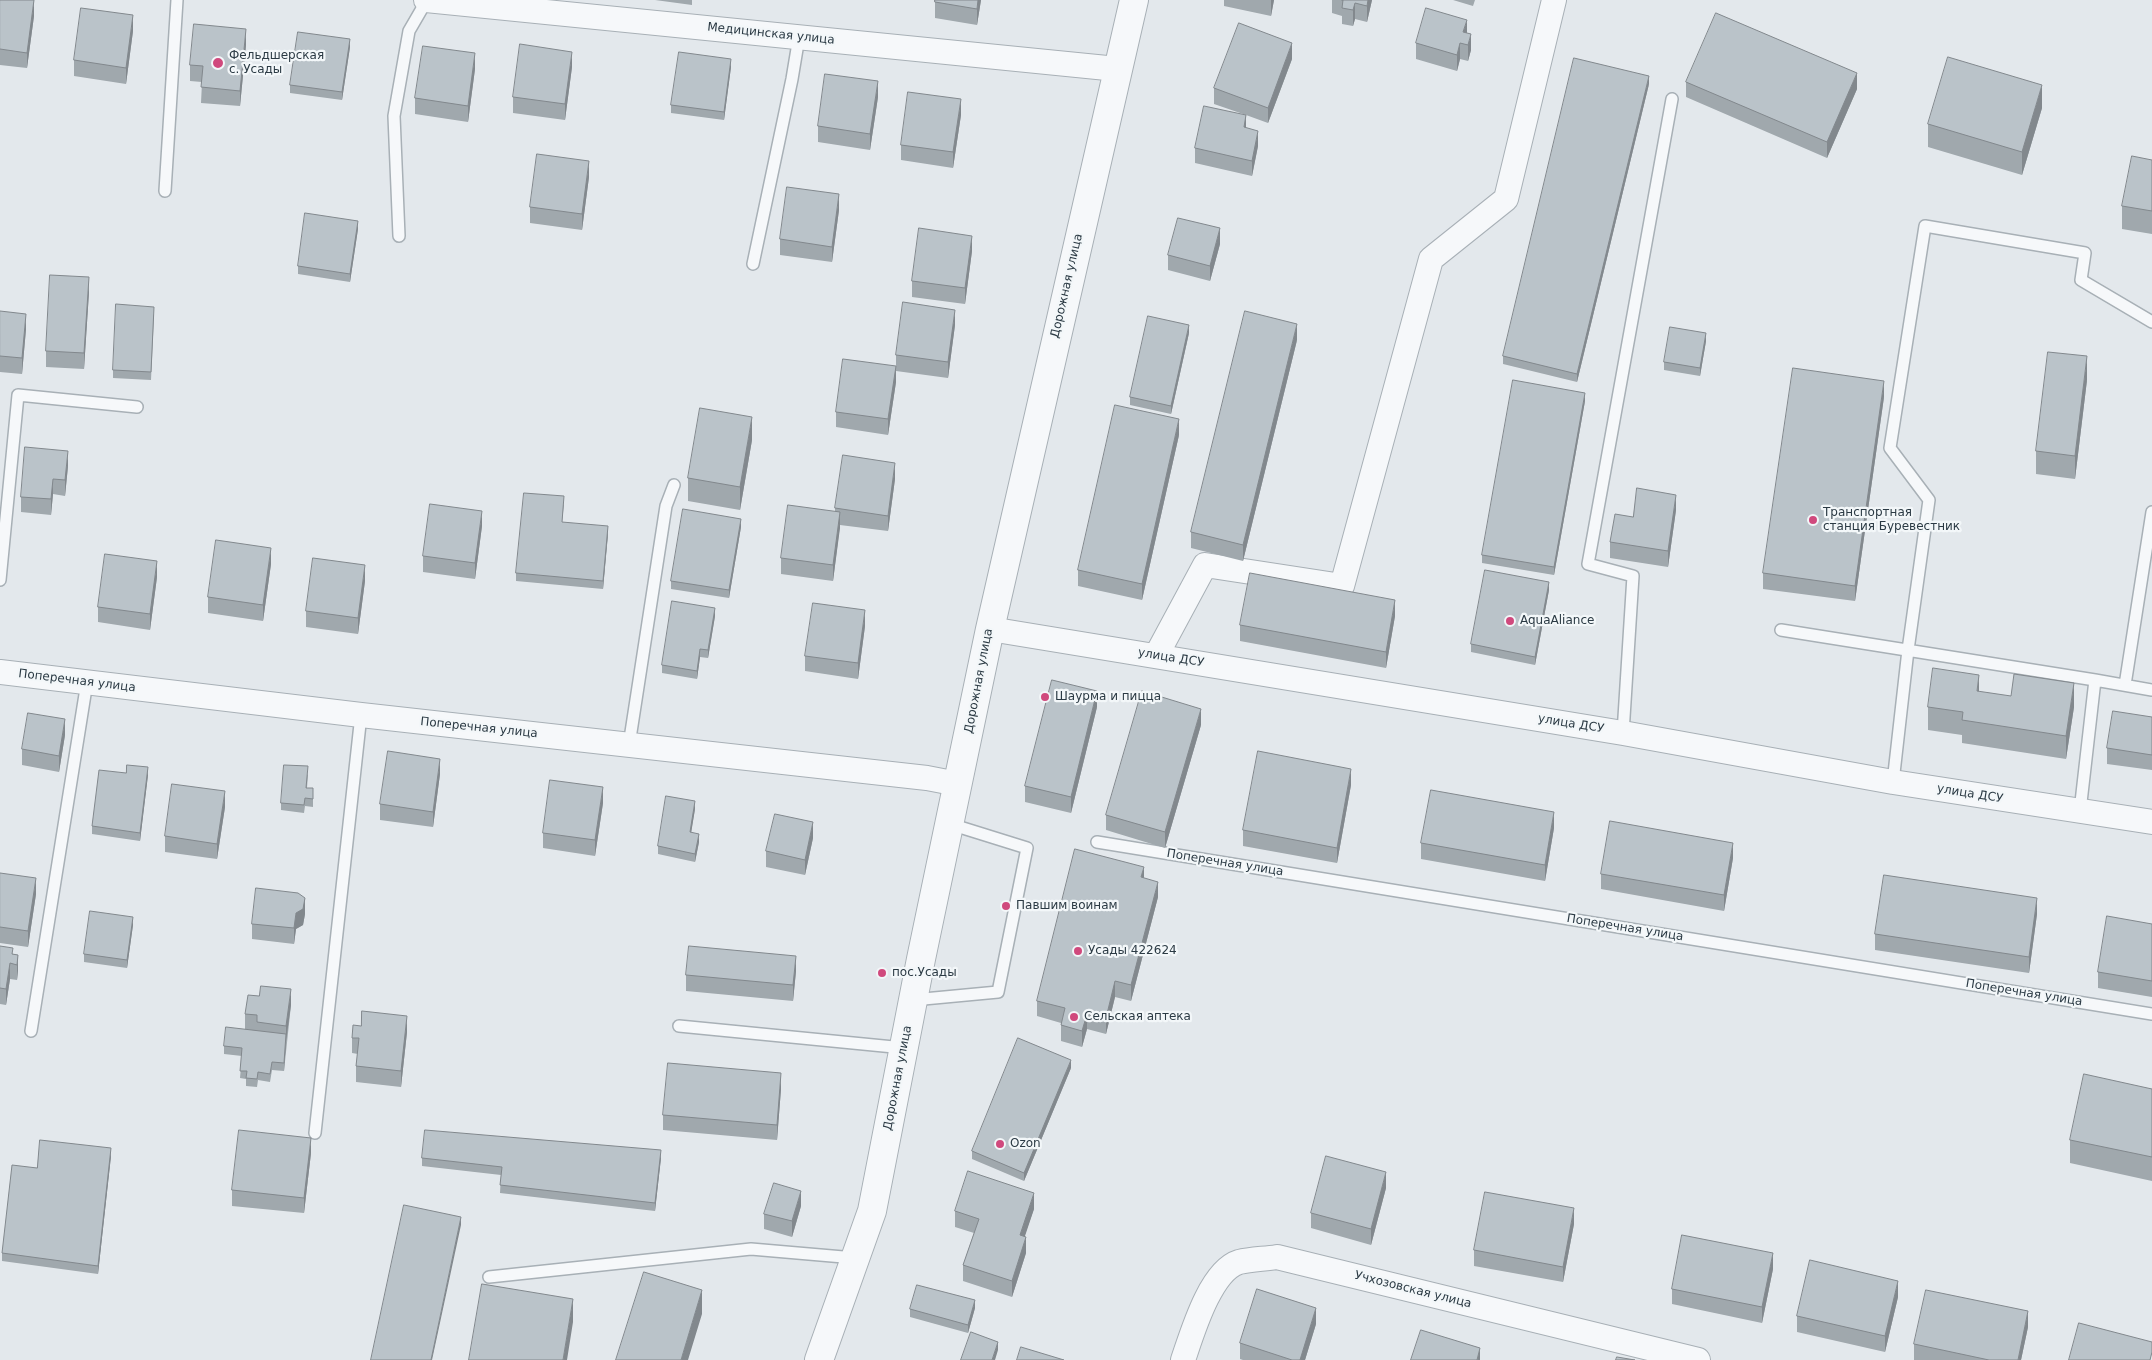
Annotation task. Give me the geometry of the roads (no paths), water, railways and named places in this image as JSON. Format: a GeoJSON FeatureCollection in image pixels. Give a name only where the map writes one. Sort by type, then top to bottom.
{"type":"FeatureCollection","features":[{"type":"Feature","properties":{"kind":"street","name":"Медицинская улица"},"geometry":{"type":"LineString","coordinates":[[427,0],[1117,69]]}},
{"type":"Feature","properties":{"kind":"street","name":"Дорожная улица"},"geometry":{"type":"LineString","coordinates":[[819,1360],[872,1211],[913,1000],[990,629],[1134,0]]}},
{"type":"Feature","properties":{"kind":"street"},"geometry":{"type":"LineString","coordinates":[[1156,656],[1205,565],[1342,586],[1431,259],[1506,199],[1554,0]]}},
{"type":"Feature","properties":{"kind":"street","name":"улица ДСУ"},"geometry":{"type":"LineString","coordinates":[[990,629],[1623,733],[1893,782],[2152,822]]}},
{"type":"Feature","properties":{"kind":"street","name":"Поперечная улица"},"geometry":{"type":"LineString","coordinates":[[0,672],[629,746],[927,778],[958,784]]}},
{"type":"Feature","properties":{"kind":"street","name":"Учхозовская улица"},"geometry":{"type":"LineString","coordinates":[[1183,1360],[1202,1305],[1217,1280],[1238,1262],[1277,1257],[1698,1360]]}},
{"type":"Feature","properties":{"kind":"lane"},"geometry":{"type":"LineString","coordinates":[[165,191],[177,0]]}},
{"type":"Feature","properties":{"kind":"lane"},"geometry":{"type":"LineString","coordinates":[[399,236],[394,116],[409,30],[427,0]]}},
{"type":"Feature","properties":{"kind":"lane"},"geometry":{"type":"LineString","coordinates":[[753,264],[799,37]]}},
{"type":"Feature","properties":{"kind":"lane"},"geometry":{"type":"LineString","coordinates":[[1623,733],[1633,576],[1588,564],[1672,99]]}},
{"type":"Feature","properties":{"kind":"lane"},"geometry":{"type":"LineString","coordinates":[[1893,782],[1908,650],[1929,500],[1890,448],[1924,226],[2085,253],[2081,280],[2152,322]]}},
{"type":"Feature","properties":{"kind":"lane"},"geometry":{"type":"LineString","coordinates":[[0,580],[18,395],[138,407]]}},
{"type":"Feature","properties":{"kind":"lane"},"geometry":{"type":"LineString","coordinates":[[629,746],[666,506],[674,485]]}},
{"type":"Feature","properties":{"kind":"lane"},"geometry":{"type":"LineString","coordinates":[[2126,685],[2152,512]]}},
{"type":"Feature","properties":{"kind":"lane"},"geometry":{"type":"LineString","coordinates":[[1781,630],[2152,690]]}},
{"type":"Feature","properties":{"kind":"lane"},"geometry":{"type":"LineString","coordinates":[[2080,811],[2095,680]]}},
{"type":"Feature","properties":{"kind":"lane"},"geometry":{"type":"LineString","coordinates":[[31,1031],[87,682]]}},
{"type":"Feature","properties":{"kind":"lane"},"geometry":{"type":"LineString","coordinates":[[315,1133],[361,715]]}},
{"type":"Feature","properties":{"kind":"lane"},"geometry":{"type":"LineString","coordinates":[[913,1000],[998,992],[1027,848],[950,824]]}},
{"type":"Feature","properties":{"kind":"lane","name":"Поперечная улица"},"geometry":{"type":"LineString","coordinates":[[1097,842],[2152,1014]]}},
{"type":"Feature","properties":{"kind":"lane"},"geometry":{"type":"LineString","coordinates":[[679,1026],[904,1048]]}},
{"type":"Feature","properties":{"kind":"lane"},"geometry":{"type":"LineString","coordinates":[[489,1277],[751,1249],[856,1258]]}},
{"type":"Feature","properties":{"kind":"place","name":"Фельдшерская с. Усады"},"geometry":{"type":"Point","coordinates":[218,63]}},
{"type":"Feature","properties":{"kind":"place","name":"Транспортная станция Буревестник"},"geometry":{"type":"Point","coordinates":[1813,520]}},
{"type":"Feature","properties":{"kind":"place","name":"AquaAliance"},"geometry":{"type":"Point","coordinates":[1510,621]}},
{"type":"Feature","properties":{"kind":"place","name":"Шаурма и пицца"},"geometry":{"type":"Point","coordinates":[1045,697]}},
{"type":"Feature","properties":{"kind":"place","name":"Павшим воинам"},"geometry":{"type":"Point","coordinates":[1006,906]}},
{"type":"Feature","properties":{"kind":"place","name":"Усады 422624"},"geometry":{"type":"Point","coordinates":[1078,951]}},
{"type":"Feature","properties":{"kind":"place","name":"пос.Усады"},"geometry":{"type":"Point","coordinates":[882,973]}},
{"type":"Feature","properties":{"kind":"place","name":"Сельская аптека"},"geometry":{"type":"Point","coordinates":[1074,1017]}},
{"type":"Feature","properties":{"kind":"place","name":"Ozon"},"geometry":{"type":"Point","coordinates":[1000,1144]}}]}
